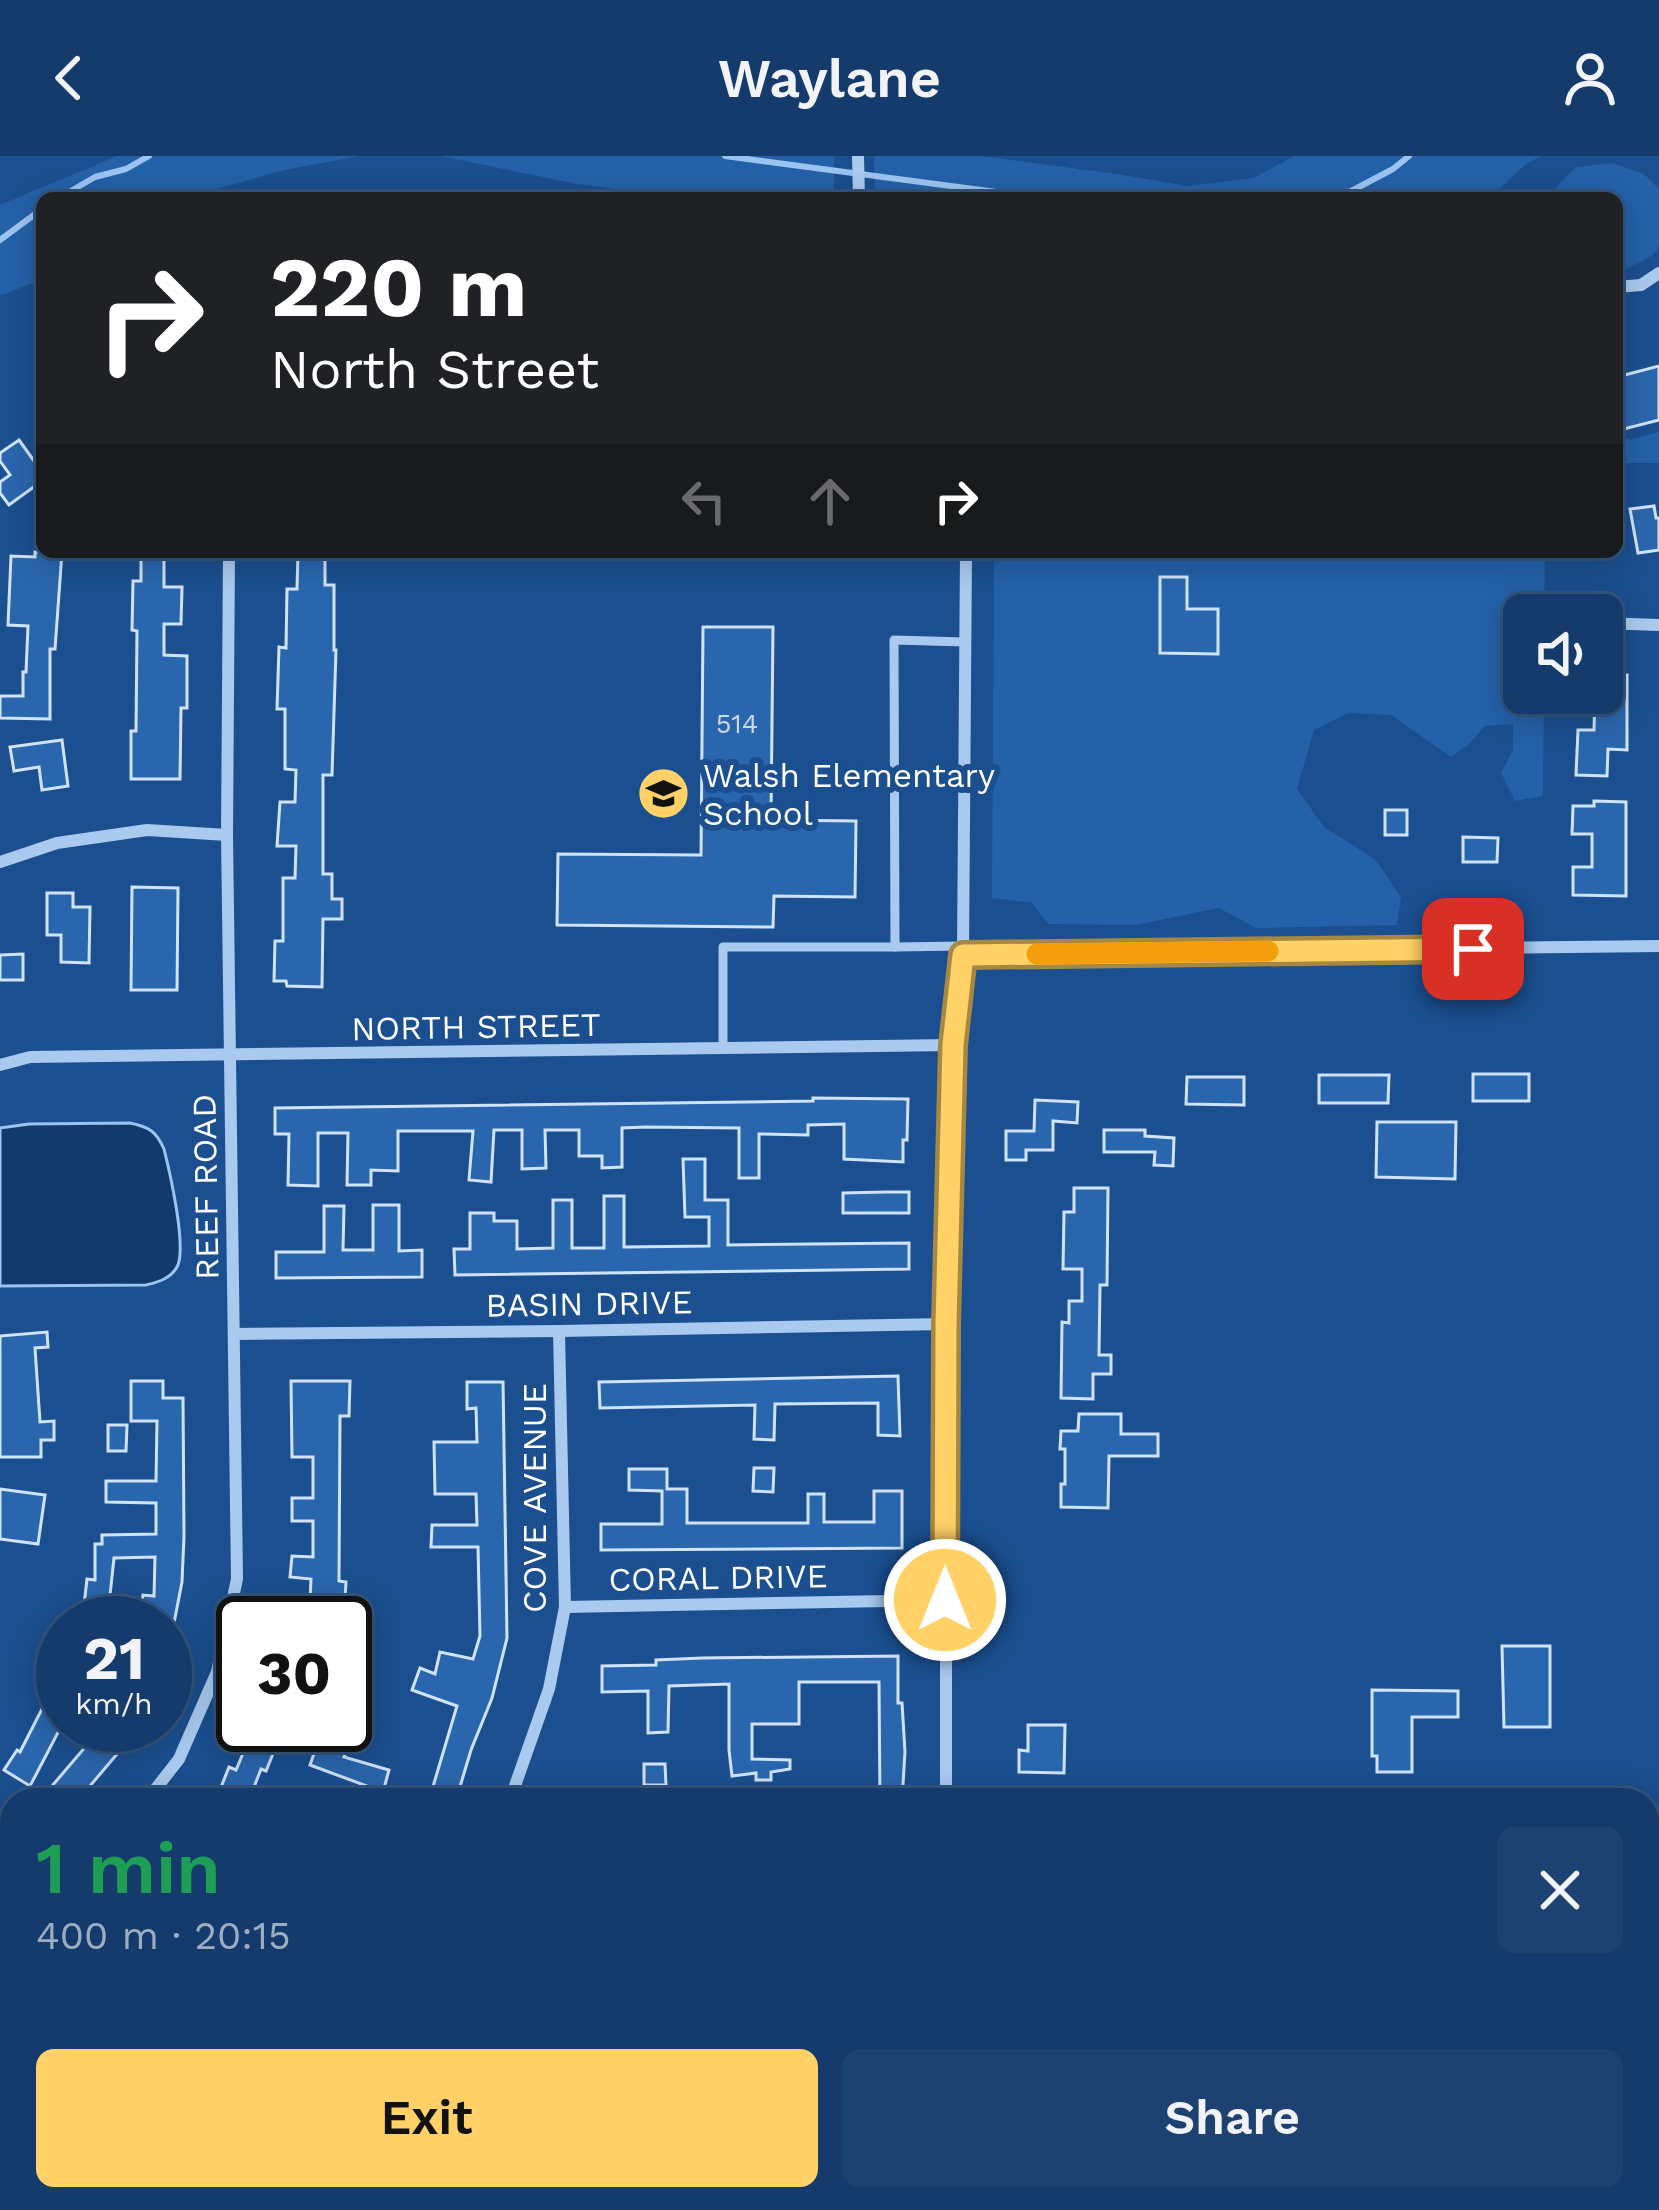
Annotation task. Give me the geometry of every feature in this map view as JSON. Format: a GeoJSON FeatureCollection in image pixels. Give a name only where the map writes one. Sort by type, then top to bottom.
{"type":"FeatureCollection","features":[{"type":"Feature","properties":{"kind":"street"},"geometry":{"type":"LineString","coordinates":[[858,156],[859,192]]}},
{"type":"Feature","properties":{"kind":"street"},"geometry":{"type":"LineString","coordinates":[[1623,286],[1641,285],[1659,274]]}},
{"type":"Feature","properties":{"kind":"street","name":"REEF ROAD"},"geometry":{"type":"LineString","coordinates":[[156,1788],[179,1759],[217,1672],[237,1579],[227,835],[229,558]]}},
{"type":"Feature","properties":{"kind":"street"},"geometry":{"type":"LineString","coordinates":[[946,1788],[946,1324],[953,1045],[963,950],[966,558]]}},
{"type":"Feature","properties":{"kind":"street"},"geometry":{"type":"LineString","coordinates":[[1623,624],[1659,625]]}},
{"type":"Feature","properties":{"kind":"street"},"geometry":{"type":"LineString","coordinates":[[0,862],[57,843],[147,830],[227,835]]}},
{"type":"Feature","properties":{"kind":"street"},"geometry":{"type":"LineString","coordinates":[[963,950],[1659,946]]}},
{"type":"Feature","properties":{"kind":"street","name":"NORTH STREET"},"geometry":{"type":"LineString","coordinates":[[0,1065],[30,1058],[953,1045]]}},
{"type":"Feature","properties":{"kind":"street","name":"BASIN DRIVE"},"geometry":{"type":"LineString","coordinates":[[234,1334],[946,1324]]}},
{"type":"Feature","properties":{"kind":"street","name":"COVE AVENUE"},"geometry":{"type":"LineString","coordinates":[[514,1788],[549,1689],[566,1607],[559,1331]]}},
{"type":"Feature","properties":{"kind":"street","name":"CORAL DRIVE"},"geometry":{"type":"LineString","coordinates":[[566,1607],[945,1600]]}},
{"type":"Feature","properties":{"kind":"lane"},"geometry":{"type":"LineString","coordinates":[[895,946],[894,640],[965,641]]}},
{"type":"Feature","properties":{"kind":"lane"},"geometry":{"type":"LineString","coordinates":[[723,1048],[723,947],[963,950]]}},
{"type":"Feature","properties":{"kind":"shaded area"},"geometry":{"type":"Polygon","coordinates":[[[117,156],[360,156],[205,192],[36,192],[36,281],[0,296],[0,205],[117,156]]]}},
{"type":"Feature","properties":{"kind":"shaded area"},"geometry":{"type":"Polygon","coordinates":[[[440,156],[834,156],[834,192],[638,192],[440,156]]]}},
{"type":"Feature","properties":{"kind":"shaded area"},"geometry":{"type":"Polygon","coordinates":[[[874,156],[980,156],[1187,186],[1254,178],[1294,156],[1541,156],[1496,192],[875,192],[874,156]]]}},
{"type":"Feature","properties":{"kind":"shaded area"},"geometry":{"type":"Polygon","coordinates":[[[1612,163],[1644,174],[1659,189],[1659,247],[1653,255],[1623,271],[1623,192],[1552,192],[1576,167],[1612,163]]]}},
{"type":"Feature","properties":{"kind":"shaded area"},"geometry":{"type":"Polygon","coordinates":[[[1659,432],[1659,463],[1623,463],[1623,436],[1630,440],[1659,432]]]}},
{"type":"Feature","properties":{"kind":"shaded area"},"geometry":{"type":"Polygon","coordinates":[[[994,558],[1545,558],[1544,594],[1503,594],[1503,714],[1544,714],[1543,796],[1515,801],[1501,773],[1513,750],[1513,724],[1485,726],[1451,757],[1391,715],[1348,713],[1314,730],[1297,789],[1324,827],[1376,860],[1401,897],[1397,925],[1256,928],[1219,908],[1136,925],[1048,924],[1032,903],[992,898],[994,558]]]}},
{"type":"Feature","properties":{"kind":"shaded area"},"geometry":{"type":"Polygon","coordinates":[[[130,1123],[151,1131],[164,1149],[179,1225],[180,1255],[175,1269],[165,1279],[146,1285],[0,1286],[0,1128],[130,1123]]]}},
{"type":"Feature","properties":{"kind":"building"},"geometry":{"type":"Polygon","coordinates":[[[1659,366],[1659,420],[1624,429],[1623,375],[1659,366]]]}},
{"type":"Feature","properties":{"kind":"building"},"geometry":{"type":"Polygon","coordinates":[[[19,440],[36,464],[36,485],[9,505],[0,493],[0,482],[10,475],[0,453],[19,440]]]}},
{"type":"Feature","properties":{"kind":"building"},"geometry":{"type":"Polygon","coordinates":[[[1654,506],[1659,518],[1659,550],[1638,553],[1630,509],[1654,506]]]}},
{"type":"Feature","properties":{"kind":"building"},"geometry":{"type":"Polygon","coordinates":[[[36,552],[36,558],[62,558],[55,649],[50,649],[50,719],[0,718],[0,696],[23,696],[26,672],[28,626],[8,625],[11,556],[35,557],[36,552]]]}},
{"type":"Feature","properties":{"kind":"building"},"geometry":{"type":"Polygon","coordinates":[[[141,558],[164,558],[164,587],[182,587],[181,624],[164,624],[164,655],[187,656],[180,779],[131,779],[131,731],[136,731],[133,581],[141,581],[141,558]]]}},
{"type":"Feature","properties":{"kind":"building"},"geometry":{"type":"Polygon","coordinates":[[[298,558],[325,558],[325,585],[334,585],[336,650],[332,775],[323,775],[323,874],[332,874],[332,899],[342,899],[342,919],[323,919],[322,987],[274,981],[275,941],[283,941],[283,878],[295,878],[296,846],[277,846],[280,802],[295,802],[296,770],[285,769],[285,709],[277,709],[279,647],[286,648],[287,589],[297,589],[298,558]]]}},
{"type":"Feature","properties":{"kind":"building"},"geometry":{"type":"Polygon","coordinates":[[[1160,577],[1187,577],[1187,609],[1218,609],[1218,654],[1160,653],[1160,577]]]}},
{"type":"Feature","properties":{"kind":"building","name":"Walsh Elementary School"},"geometry":{"type":"Polygon","coordinates":[[[703,627],[773,627],[771,820],[856,821],[855,897],[774,896],[773,927],[557,925],[558,854],[701,855],[703,627]]]}},
{"type":"Feature","properties":{"kind":"building"},"geometry":{"type":"Polygon","coordinates":[[[1623,675],[1627,675],[1627,750],[1608,749],[1607,776],[1576,775],[1578,730],[1594,730],[1594,714],[1623,714],[1623,675]]]}},
{"type":"Feature","properties":{"kind":"building"},"geometry":{"type":"Polygon","coordinates":[[[62,740],[68,786],[42,790],[39,767],[14,771],[10,747],[62,740]]]}},
{"type":"Feature","properties":{"kind":"building"},"geometry":{"type":"Polygon","coordinates":[[[1594,801],[1626,802],[1626,896],[1573,895],[1573,867],[1592,867],[1592,834],[1572,834],[1573,806],[1594,806],[1594,801]]]}},
{"type":"Feature","properties":{"kind":"building"},"geometry":{"type":"Polygon","coordinates":[[[1385,810],[1407,810],[1407,835],[1385,835],[1385,810]]]}},
{"type":"Feature","properties":{"kind":"building"},"geometry":{"type":"Polygon","coordinates":[[[1463,837],[1498,838],[1497,862],[1463,862],[1463,837]]]}},
{"type":"Feature","properties":{"kind":"building"},"geometry":{"type":"Polygon","coordinates":[[[132,887],[178,888],[177,990],[131,990],[132,887]]]}},
{"type":"Feature","properties":{"kind":"building"},"geometry":{"type":"Polygon","coordinates":[[[47,893],[73,893],[73,907],[90,907],[89,963],[61,962],[61,935],[47,935],[47,893]]]}},
{"type":"Feature","properties":{"kind":"building"},"geometry":{"type":"Polygon","coordinates":[[[23,954],[23,980],[0,980],[0,955],[23,954]]]}},
{"type":"Feature","properties":{"kind":"building"},"geometry":{"type":"Polygon","coordinates":[[[1473,1074],[1529,1074],[1529,1101],[1473,1101],[1473,1074]]]}},
{"type":"Feature","properties":{"kind":"building"},"geometry":{"type":"Polygon","coordinates":[[[1319,1075],[1389,1075],[1388,1103],[1319,1103],[1319,1075]]]}},
{"type":"Feature","properties":{"kind":"building"},"geometry":{"type":"Polygon","coordinates":[[[1187,1077],[1244,1077],[1244,1105],[1186,1104],[1187,1077]]]}},
{"type":"Feature","properties":{"kind":"building"},"geometry":{"type":"Polygon","coordinates":[[[908,1099],[903,1162],[844,1159],[844,1124],[808,1125],[808,1135],[759,1134],[759,1178],[739,1178],[739,1128],[646,1127],[622,1128],[622,1167],[602,1168],[602,1156],[579,1156],[579,1130],[545,1130],[546,1168],[522,1169],[522,1130],[494,1130],[491,1182],[469,1180],[473,1131],[398,1131],[398,1171],[371,1170],[371,1185],[347,1185],[348,1133],[318,1133],[318,1186],[288,1185],[289,1134],[275,1134],[275,1108],[908,1099]]]}},
{"type":"Feature","properties":{"kind":"building"},"geometry":{"type":"Polygon","coordinates":[[[1035,1100],[1078,1102],[1077,1123],[1053,1121],[1053,1150],[1026,1150],[1026,1160],[1006,1160],[1006,1131],[1034,1131],[1035,1100]]]}},
{"type":"Feature","properties":{"kind":"building"},"geometry":{"type":"Polygon","coordinates":[[[1377,1122],[1456,1122],[1455,1179],[1376,1177],[1377,1122]]]}},
{"type":"Feature","properties":{"kind":"building"},"geometry":{"type":"Polygon","coordinates":[[[1104,1130],[1145,1130],[1145,1136],[1174,1138],[1173,1166],[1154,1165],[1155,1152],[1104,1152],[1104,1130]]]}},
{"type":"Feature","properties":{"kind":"building"},"geometry":{"type":"Polygon","coordinates":[[[683,1159],[705,1159],[705,1200],[728,1200],[728,1245],[909,1243],[909,1269],[455,1275],[454,1249],[470,1249],[470,1213],[494,1213],[494,1221],[517,1221],[517,1249],[553,1248],[553,1200],[572,1200],[572,1248],[604,1248],[604,1196],[624,1196],[624,1247],[709,1246],[709,1217],[685,1217],[683,1159]]]}},
{"type":"Feature","properties":{"kind":"building"},"geometry":{"type":"Polygon","coordinates":[[[1074,1188],[1108,1188],[1107,1285],[1100,1285],[1099,1355],[1111,1355],[1111,1374],[1093,1374],[1093,1399],[1061,1398],[1062,1322],[1069,1323],[1069,1301],[1082,1301],[1082,1269],[1063,1269],[1064,1212],[1074,1212],[1074,1188]]]}},
{"type":"Feature","properties":{"kind":"building"},"geometry":{"type":"Polygon","coordinates":[[[909,1192],[909,1213],[843,1213],[843,1193],[909,1192]]]}},
{"type":"Feature","properties":{"kind":"building"},"geometry":{"type":"Polygon","coordinates":[[[373,1205],[399,1205],[399,1251],[422,1250],[422,1277],[276,1278],[276,1252],[324,1252],[324,1206],[344,1206],[343,1250],[373,1250],[373,1205]]]}},
{"type":"Feature","properties":{"kind":"building"},"geometry":{"type":"Polygon","coordinates":[[[47,1332],[48,1347],[35,1348],[40,1422],[54,1421],[54,1440],[41,1440],[41,1457],[0,1457],[0,1336],[47,1332]]]}},
{"type":"Feature","properties":{"kind":"building"},"geometry":{"type":"Polygon","coordinates":[[[898,1376],[900,1436],[878,1435],[878,1403],[775,1404],[774,1440],[754,1439],[755,1405],[600,1408],[599,1382],[898,1376]]]}},
{"type":"Feature","properties":{"kind":"building"},"geometry":{"type":"Polygon","coordinates":[[[131,1381],[163,1381],[163,1398],[183,1398],[184,1536],[179,1596],[154,1596],[155,1557],[114,1558],[110,1596],[85,1596],[87,1579],[95,1580],[95,1544],[102,1544],[102,1535],[156,1534],[156,1503],[106,1502],[106,1481],[156,1481],[157,1421],[131,1421],[131,1381]]]}},
{"type":"Feature","properties":{"kind":"building"},"geometry":{"type":"Polygon","coordinates":[[[291,1381],[350,1381],[349,1416],[340,1416],[339,1581],[346,1582],[345,1596],[310,1596],[311,1579],[290,1577],[292,1556],[313,1557],[313,1521],[292,1521],[292,1498],[313,1498],[313,1457],[292,1457],[291,1381]]]}},
{"type":"Feature","properties":{"kind":"building"},"geometry":{"type":"Polygon","coordinates":[[[467,1382],[503,1382],[507,1638],[492,1698],[460,1788],[433,1788],[457,1706],[412,1690],[420,1668],[435,1674],[440,1652],[473,1659],[480,1636],[478,1547],[431,1547],[432,1525],[477,1525],[476,1494],[435,1494],[434,1442],[477,1442],[476,1408],[467,1409],[467,1382]]]}},
{"type":"Feature","properties":{"kind":"building"},"geometry":{"type":"Polygon","coordinates":[[[1079,1414],[1121,1414],[1121,1434],[1158,1434],[1158,1456],[1109,1456],[1108,1508],[1061,1507],[1065,1449],[1060,1449],[1061,1431],[1078,1431],[1079,1414]]]}},
{"type":"Feature","properties":{"kind":"building"},"geometry":{"type":"Polygon","coordinates":[[[108,1425],[127,1425],[126,1451],[108,1451],[108,1425]]]}},
{"type":"Feature","properties":{"kind":"building"},"geometry":{"type":"Polygon","coordinates":[[[754,1468],[774,1468],[773,1492],[753,1491],[754,1468]]]}},
{"type":"Feature","properties":{"kind":"building"},"geometry":{"type":"Polygon","coordinates":[[[629,1469],[667,1469],[667,1489],[687,1489],[687,1523],[808,1523],[808,1494],[824,1494],[824,1522],[874,1522],[874,1491],[902,1491],[902,1548],[601,1550],[601,1524],[662,1524],[662,1491],[629,1490],[629,1469]]]}},
{"type":"Feature","properties":{"kind":"building"},"geometry":{"type":"Polygon","coordinates":[[[0,1489],[45,1495],[38,1544],[0,1539],[0,1489]]]}},
{"type":"Feature","properties":{"kind":"building"},"geometry":{"type":"Polygon","coordinates":[[[1502,1646],[1550,1646],[1550,1727],[1504,1727],[1502,1646]]]}},
{"type":"Feature","properties":{"kind":"building"},"geometry":{"type":"Polygon","coordinates":[[[898,1656],[903,1788],[880,1788],[879,1682],[799,1682],[799,1724],[752,1724],[752,1759],[790,1760],[790,1769],[771,1772],[771,1780],[756,1780],[756,1773],[732,1776],[729,1684],[669,1686],[668,1732],[648,1733],[648,1691],[602,1692],[602,1666],[702,1658],[898,1656]]]}},
{"type":"Feature","properties":{"kind":"building"},"geometry":{"type":"Polygon","coordinates":[[[1372,1690],[1458,1691],[1458,1717],[1412,1717],[1412,1772],[1377,1772],[1377,1756],[1372,1756],[1372,1690]]]}},
{"type":"Feature","properties":{"kind":"building"},"geometry":{"type":"Polygon","coordinates":[[[36,1721],[36,1752],[48,1752],[30,1786],[4,1770],[20,1752],[36,1721]]]}},
{"type":"Feature","properties":{"kind":"building"},"geometry":{"type":"Polygon","coordinates":[[[1028,1725],[1065,1725],[1064,1773],[1019,1772],[1019,1750],[1028,1751],[1028,1725]]]}},
{"type":"Feature","properties":{"kind":"building"},"geometry":{"type":"Polygon","coordinates":[[[81,1752],[119,1752],[88,1788],[50,1788],[81,1752]]]}},
{"type":"Feature","properties":{"kind":"building"},"geometry":{"type":"Polygon","coordinates":[[[244,1752],[274,1752],[254,1788],[221,1788],[229,1767],[236,1770],[244,1752]]]}},
{"type":"Feature","properties":{"kind":"building"},"geometry":{"type":"Polygon","coordinates":[[[315,1752],[346,1752],[344,1757],[389,1770],[384,1788],[310,1765],[315,1752]]]}},
{"type":"Feature","properties":{"kind":"building"},"geometry":{"type":"Polygon","coordinates":[[[644,1764],[665,1764],[666,1785],[644,1785],[644,1764]]]}},
{"type":"Feature","properties":{"kind":"waterway"},"geometry":{"type":"LineString","coordinates":[[69,192],[149,156]]}},
{"type":"Feature","properties":{"kind":"waterway"},"geometry":{"type":"LineString","coordinates":[[725,156],[996,192]]}},
{"type":"Feature","properties":{"kind":"waterway"},"geometry":{"type":"LineString","coordinates":[[1349,192],[1409,156]]}},
{"type":"Feature","properties":{"kind":"waterway"},"geometry":{"type":"LineString","coordinates":[[0,240],[36,213]]}},
{"type":"Feature","properties":{"kind":"slow traffic"},"geometry":{"type":"LineString","coordinates":[[1037,954],[1268,951]]}},
{"type":"Feature","properties":{"kind":"place","name":"Walsh Elementary School"},"geometry":{"type":"Point","coordinates":[664,794]}},
{"type":"Feature","properties":{"kind":"route"},"geometry":{"type":"LineString","coordinates":[[945,1600],[953,1045],[963,955],[1473,949]]}}]}
